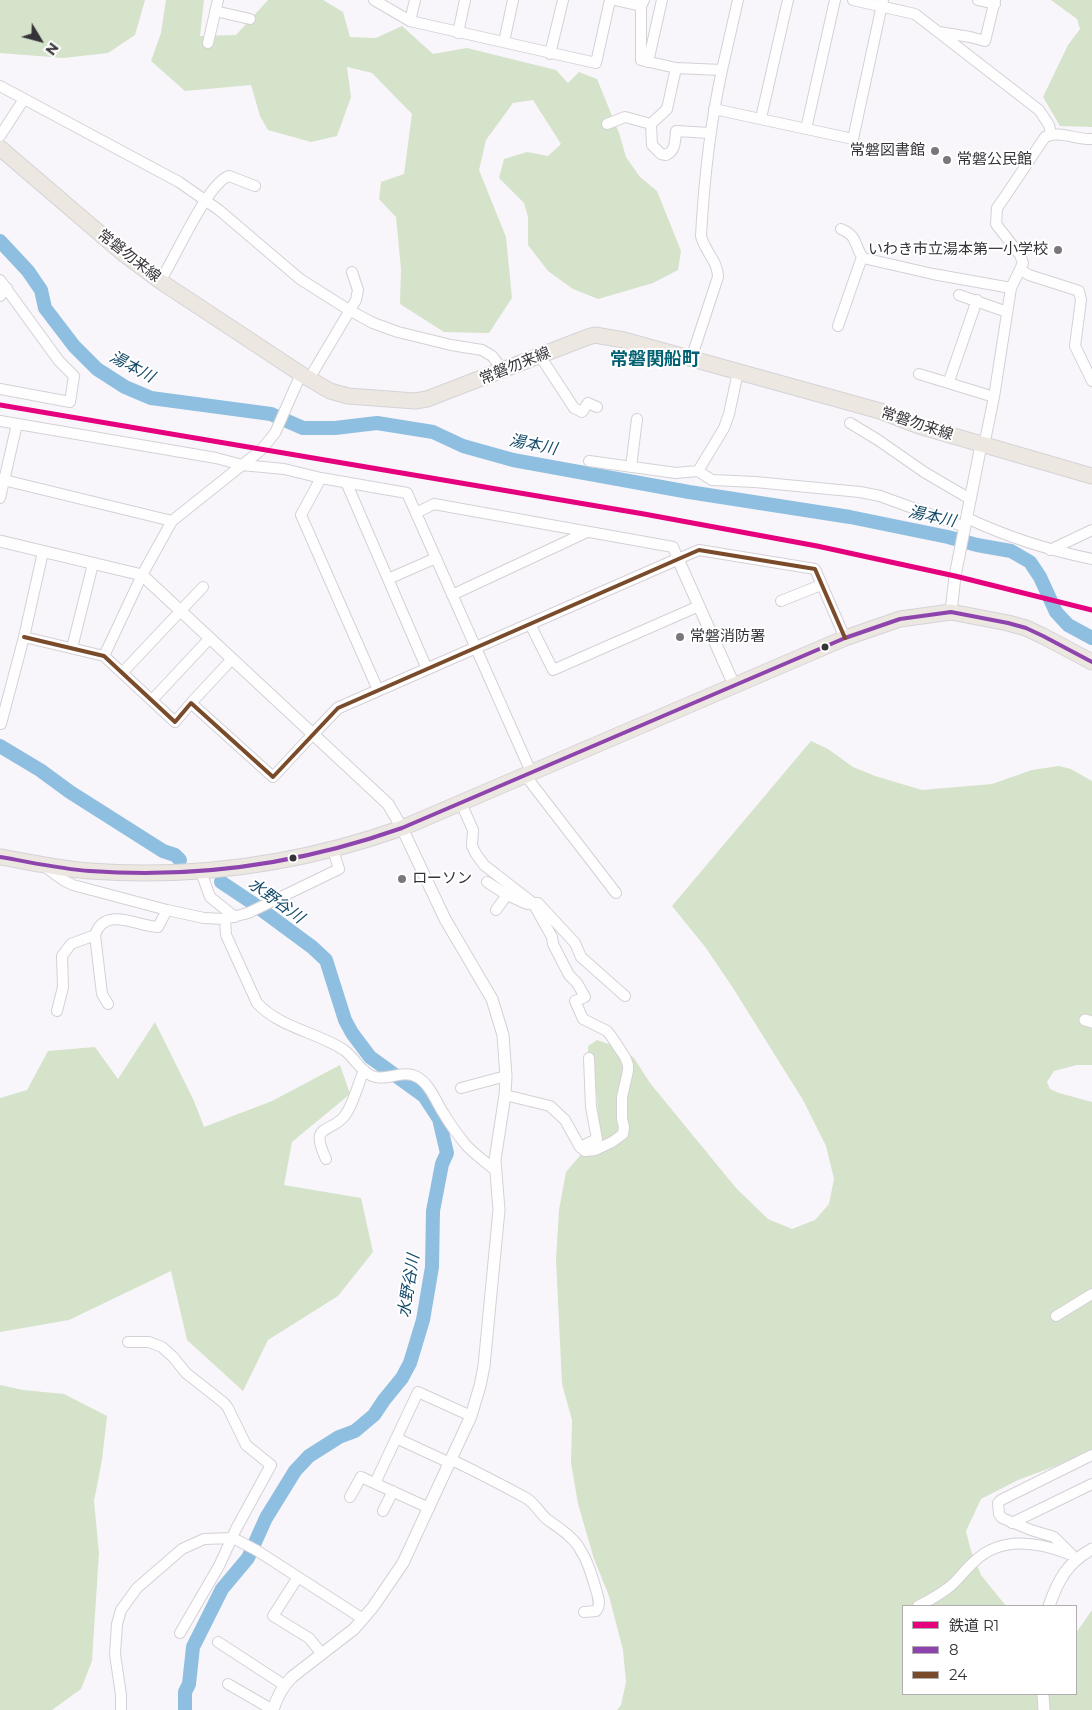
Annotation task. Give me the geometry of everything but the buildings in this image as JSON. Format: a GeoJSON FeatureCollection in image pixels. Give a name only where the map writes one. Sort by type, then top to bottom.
{"type":"FeatureCollection","features":[{"type":"Feature","properties":{"kind":"main road","name":"常磐勿来線"},"geometry":{"type":"LineString","coordinates":[[0,148],[125,255],[160,281],[330,391],[348,396],[415,401],[442,395],[595,335],[624,340],[691,358],[880,412],[981,445],[1092,476]]}},
{"type":"Feature","properties":{"kind":"main road"},"geometry":{"type":"LineString","coordinates":[[0,857],[88,871],[175,874],[223,870],[291,860],[333,850],[402,828],[845,638],[900,619],[951,612],[1008,623],[1044,636],[1092,662]]}},
{"type":"Feature","properties":{"kind":"street"},"geometry":{"type":"LineString","coordinates":[[208,43],[218,0]]}},
{"type":"Feature","properties":{"kind":"street"},"geometry":{"type":"LineString","coordinates":[[374,0],[410,21],[596,63],[610,0]]}},
{"type":"Feature","properties":{"kind":"street"},"geometry":{"type":"LineString","coordinates":[[410,21],[415,0]]}},
{"type":"Feature","properties":{"kind":"street"},"geometry":{"type":"LineString","coordinates":[[458,33],[465,0]]}},
{"type":"Feature","properties":{"kind":"street"},"geometry":{"type":"LineString","coordinates":[[504,42],[513,0]]}},
{"type":"Feature","properties":{"kind":"street"},"geometry":{"type":"LineString","coordinates":[[550,54],[563,0]]}},
{"type":"Feature","properties":{"kind":"street"},"geometry":{"type":"LineString","coordinates":[[615,0],[643,3],[640,60],[676,68],[722,70]]}},
{"type":"Feature","properties":{"kind":"street"},"geometry":{"type":"LineString","coordinates":[[648,62],[662,0]]}},
{"type":"Feature","properties":{"kind":"street"},"geometry":{"type":"LineString","coordinates":[[691,358],[718,277],[715,261],[703,243],[701,236],[703,193],[714,109],[738,0]]}},
{"type":"Feature","properties":{"kind":"street"},"geometry":{"type":"LineString","coordinates":[[761,118],[788,0]]}},
{"type":"Feature","properties":{"kind":"street"},"geometry":{"type":"LineString","coordinates":[[806,129],[835,0]]}},
{"type":"Feature","properties":{"kind":"street"},"geometry":{"type":"LineString","coordinates":[[853,0],[882,3],[915,14],[1039,110],[1049,125],[1051,134]]}},
{"type":"Feature","properties":{"kind":"street"},"geometry":{"type":"LineString","coordinates":[[938,32],[970,36],[985,41],[995,2],[978,0]]}},
{"type":"Feature","properties":{"kind":"street"},"geometry":{"type":"LineString","coordinates":[[714,109],[853,139],[882,3]]}},
{"type":"Feature","properties":{"kind":"street"},"geometry":{"type":"LineString","coordinates":[[215,11],[250,19]]}},
{"type":"Feature","properties":{"kind":"street"},"geometry":{"type":"LineString","coordinates":[[676,68],[667,109],[652,124],[652,145],[661,154],[666,155],[670,154],[674,148],[676,131],[710,133]]}},
{"type":"Feature","properties":{"kind":"street"},"geometry":{"type":"LineString","coordinates":[[0,86],[158,170],[205,200],[237,224],[300,279],[349,310],[373,323],[398,332],[451,345],[482,350],[492,356],[503,370]]}},
{"type":"Feature","properties":{"kind":"street"},"geometry":{"type":"LineString","coordinates":[[0,136],[24,99]]}},
{"type":"Feature","properties":{"kind":"street"},"geometry":{"type":"LineString","coordinates":[[607,124],[625,117],[652,124]]}},
{"type":"Feature","properties":{"kind":"street"},"geometry":{"type":"LineString","coordinates":[[951,612],[952,594],[970,499],[981,445],[986,436],[994,397],[1011,288],[1021,270],[1022,259],[996,224],[997,208],[1045,138],[1051,134],[1092,139]]}},
{"type":"Feature","properties":{"kind":"street"},"geometry":{"type":"LineString","coordinates":[[160,281],[205,200],[222,180],[230,176],[255,186]]}},
{"type":"Feature","properties":{"kind":"street"},"geometry":{"type":"LineString","coordinates":[[841,230],[851,234],[862,257],[933,274],[1011,288]]}},
{"type":"Feature","properties":{"kind":"street"},"geometry":{"type":"LineString","coordinates":[[838,326],[862,257]]}},
{"type":"Feature","properties":{"kind":"street"},"geometry":{"type":"LineString","coordinates":[[1021,270],[1029,275],[1080,291],[1081,300],[1075,346],[1092,381]]}},
{"type":"Feature","properties":{"kind":"street"},"geometry":{"type":"LineString","coordinates":[[104,656],[142,575],[172,521],[261,450],[275,433],[288,403],[356,300],[358,290],[352,272]]}},
{"type":"Feature","properties":{"kind":"street"},"geometry":{"type":"LineString","coordinates":[[0,389],[70,402],[74,376],[2,288]]}},
{"type":"Feature","properties":{"kind":"street"},"geometry":{"type":"LineString","coordinates":[[959,295],[978,300],[1007,312]]}},
{"type":"Feature","properties":{"kind":"street"},"geometry":{"type":"LineString","coordinates":[[948,382],[978,300]]}},
{"type":"Feature","properties":{"kind":"street"},"geometry":{"type":"LineString","coordinates":[[540,356],[574,408],[582,412],[588,403],[597,407]]}},
{"type":"Feature","properties":{"kind":"street"},"geometry":{"type":"LineString","coordinates":[[698,471],[724,428],[738,372]]}},
{"type":"Feature","properties":{"kind":"street"},"geometry":{"type":"LineString","coordinates":[[919,374],[994,397]]}},
{"type":"Feature","properties":{"kind":"street"},"geometry":{"type":"LineString","coordinates":[[631,467],[637,419]]}},
{"type":"Feature","properties":{"kind":"street"},"geometry":{"type":"LineString","coordinates":[[0,421],[407,493],[476,648],[528,774],[616,893]]}},
{"type":"Feature","properties":{"kind":"street"},"geometry":{"type":"LineString","coordinates":[[850,423],[924,472],[970,499]]}},
{"type":"Feature","properties":{"kind":"street"},"geometry":{"type":"LineString","coordinates":[[0,498],[2,479],[17,424]]}},
{"type":"Feature","properties":{"kind":"street"},"geometry":{"type":"LineString","coordinates":[[589,461],[676,474],[698,471],[712,480],[860,492],[880,496],[948,522],[965,525],[1050,550],[1092,558]]}},
{"type":"Feature","properties":{"kind":"street"},"geometry":{"type":"LineString","coordinates":[[321,478],[301,515],[378,690]]}},
{"type":"Feature","properties":{"kind":"street"},"geometry":{"type":"LineString","coordinates":[[2,479],[172,521]]}},
{"type":"Feature","properties":{"kind":"street"},"geometry":{"type":"LineString","coordinates":[[346,482],[427,669]]}},
{"type":"Feature","properties":{"kind":"street"},"geometry":{"type":"LineString","coordinates":[[416,514],[434,504],[674,547],[734,685]]}},
{"type":"Feature","properties":{"kind":"street"},"geometry":{"type":"LineString","coordinates":[[1050,550],[1092,530]]}},
{"type":"Feature","properties":{"kind":"street"},"geometry":{"type":"LineString","coordinates":[[452,595],[588,532]]}},
{"type":"Feature","properties":{"kind":"street"},"geometry":{"type":"LineString","coordinates":[[0,541],[142,575],[388,804],[402,828],[445,919],[492,999],[503,1035],[506,1076],[505,1095],[496,1147],[495,1170],[498,1220],[484,1366],[471,1416],[403,1563],[363,1619],[343,1639],[292,1677],[277,1696],[273,1710],[228,1684]]}},
{"type":"Feature","properties":{"kind":"street"},"geometry":{"type":"LineString","coordinates":[[191,703],[273,777],[338,708],[699,550],[814,569],[845,638]]}},
{"type":"Feature","properties":{"kind":"street"},"geometry":{"type":"LineString","coordinates":[[0,723],[24,637],[43,552]]}},
{"type":"Feature","properties":{"kind":"street"},"geometry":{"type":"LineString","coordinates":[[388,579],[436,558]]}},
{"type":"Feature","properties":{"kind":"street"},"geometry":{"type":"LineString","coordinates":[[72,648],[93,564]]}},
{"type":"Feature","properties":{"kind":"street"},"geometry":{"type":"LineString","coordinates":[[781,601],[821,585]]}},
{"type":"Feature","properties":{"kind":"street"},"geometry":{"type":"LineString","coordinates":[[122,673],[203,587]]}},
{"type":"Feature","properties":{"kind":"street"},"geometry":{"type":"LineString","coordinates":[[530,624],[553,670],[699,606]]}},
{"type":"Feature","properties":{"kind":"street"},"geometry":{"type":"LineString","coordinates":[[24,637],[104,656],[174,722],[232,659]]}},
{"type":"Feature","properties":{"kind":"street"},"geometry":{"type":"LineString","coordinates":[[152,700],[210,638]]}},
{"type":"Feature","properties":{"kind":"street"},"geometry":{"type":"LineString","coordinates":[[460,803],[473,830],[472,846],[476,854],[484,865],[533,903],[552,937],[553,944],[569,975],[577,983],[585,997],[575,1002],[583,1019],[607,1031],[625,1057],[628,1065],[622,1097],[623,1134],[595,1150],[585,1151],[580,1148],[565,1120],[550,1106],[505,1095]]}},
{"type":"Feature","properties":{"kind":"street"},"geometry":{"type":"LineString","coordinates":[[41,864],[73,885],[166,910],[204,918],[230,918],[248,913],[339,870],[333,850]]}},
{"type":"Feature","properties":{"kind":"street"},"geometry":{"type":"LineString","coordinates":[[201,872],[210,897],[230,918]]}},
{"type":"Feature","properties":{"kind":"street"},"geometry":{"type":"LineString","coordinates":[[487,882],[507,895],[527,904],[538,903],[575,943],[581,957],[625,996]]}},
{"type":"Feature","properties":{"kind":"street"},"geometry":{"type":"LineString","coordinates":[[496,910],[507,895]]}},
{"type":"Feature","properties":{"kind":"street"},"geometry":{"type":"LineString","coordinates":[[58,1011],[63,987],[62,956],[71,944],[95,935],[102,925],[116,919],[158,926],[166,910]]}},
{"type":"Feature","properties":{"kind":"street"},"geometry":{"type":"LineString","coordinates":[[230,918],[226,935],[257,1003],[261,1007],[280,1020],[344,1050],[373,1077],[401,1074],[413,1076],[424,1082],[467,1146],[495,1170]]}},
{"type":"Feature","properties":{"kind":"street"},"geometry":{"type":"LineString","coordinates":[[95,935],[102,994],[108,1004]]}},
{"type":"Feature","properties":{"kind":"street"},"geometry":{"type":"LineString","coordinates":[[580,1148],[597,1139],[590,1107],[589,1058]]}},
{"type":"Feature","properties":{"kind":"street"},"geometry":{"type":"LineString","coordinates":[[326,1159],[319,1145],[320,1134],[345,1116],[364,1070]]}},
{"type":"Feature","properties":{"kind":"street"},"geometry":{"type":"LineString","coordinates":[[461,1088],[506,1076]]}},
{"type":"Feature","properties":{"kind":"street"},"geometry":{"type":"LineString","coordinates":[[1056,1316],[1092,1294]]}},
{"type":"Feature","properties":{"kind":"street"},"geometry":{"type":"LineString","coordinates":[[128,1342],[156,1344],[173,1356],[186,1372],[224,1403],[246,1446],[271,1465],[219,1566],[180,1633]]}},
{"type":"Feature","properties":{"kind":"street"},"geometry":{"type":"LineString","coordinates":[[375,1483],[418,1392],[471,1416]]}},
{"type":"Feature","properties":{"kind":"street"},"geometry":{"type":"LineString","coordinates":[[396,1438],[491,1478],[528,1499],[546,1518],[561,1529],[581,1549],[591,1573],[599,1601],[596,1611],[584,1612]]}},
{"type":"Feature","properties":{"kind":"street"},"geometry":{"type":"LineString","coordinates":[[1074,1557],[1054,1537],[1002,1518],[998,1507],[1001,1500],[1092,1455]]}},
{"type":"Feature","properties":{"kind":"street"},"geometry":{"type":"LineString","coordinates":[[350,1496],[361,1477],[429,1508]]}},
{"type":"Feature","properties":{"kind":"street"},"geometry":{"type":"LineString","coordinates":[[1012,1523],[1092,1484]]}},
{"type":"Feature","properties":{"kind":"street"},"geometry":{"type":"LineString","coordinates":[[384,1511],[393,1491]]}},
{"type":"Feature","properties":{"kind":"street"},"geometry":{"type":"LineString","coordinates":[[121,1710],[121,1695],[115,1654],[115,1636],[121,1610],[128,1599],[144,1582],[182,1549],[204,1538],[233,1538],[254,1549],[363,1619]]}},
{"type":"Feature","properties":{"kind":"street"},"geometry":{"type":"LineString","coordinates":[[920,1605],[948,1588],[984,1553],[1002,1544],[1012,1543],[1052,1548],[1074,1557]]}},
{"type":"Feature","properties":{"kind":"street"},"geometry":{"type":"LineString","coordinates":[[1049,1605],[1060,1580],[1074,1557],[1092,1549]]}},
{"type":"Feature","properties":{"kind":"street"},"geometry":{"type":"LineString","coordinates":[[298,1577],[273,1616],[308,1638],[322,1654]]}},
{"type":"Feature","properties":{"kind":"street"},"geometry":{"type":"LineString","coordinates":[[218,1642],[284,1686]]}},
{"type":"Feature","properties":{"kind":"street"},"geometry":{"type":"LineString","coordinates":[[1043,1695],[1044,1710]]}},
{"type":"Feature","properties":{"kind":"green space"},"geometry":{"type":"Polygon","coordinates":[[[0,0],[145,0],[135,35],[108,53],[63,58],[0,53],[0,0]]]}},
{"type":"Feature","properties":{"kind":"green space"},"geometry":{"type":"Polygon","coordinates":[[[166,0],[204,0],[200,36],[236,35],[268,0],[323,0],[343,12],[350,37],[376,38],[402,26],[433,54],[467,48],[556,70],[568,83],[579,72],[597,79],[619,133],[626,157],[640,177],[657,191],[681,251],[678,270],[653,283],[598,299],[573,289],[548,271],[528,245],[528,217],[524,203],[499,178],[504,159],[527,152],[548,156],[561,144],[533,100],[513,103],[486,140],[479,170],[506,237],[512,298],[489,333],[444,332],[400,304],[401,269],[396,217],[379,199],[381,182],[404,174],[412,114],[372,73],[347,67],[351,97],[337,136],[311,142],[268,130],[260,116],[251,85],[185,91],[151,61],[161,33],[166,0]]]}},
{"type":"Feature","properties":{"kind":"green space"},"geometry":{"type":"Polygon","coordinates":[[[1051,0],[1092,0],[1092,127],[1060,126],[1043,97],[1068,45],[1080,29],[1077,19],[1051,0]]]}},
{"type":"Feature","properties":{"kind":"green space"},"geometry":{"type":"Polygon","coordinates":[[[811,741],[828,749],[853,767],[875,776],[922,790],[992,784],[1032,770],[1059,766],[1071,769],[1092,781],[1092,1065],[1077,1065],[1054,1071],[1047,1082],[1050,1089],[1059,1093],[1092,1102],[1092,1457],[1061,1464],[1018,1480],[981,1499],[966,1531],[971,1551],[981,1575],[1005,1605],[902,1605],[902,1695],[1077,1695],[1077,1632],[1092,1610],[1092,1710],[617,1710],[621,1705],[626,1682],[623,1650],[609,1596],[594,1559],[578,1504],[571,1463],[572,1420],[562,1384],[556,1260],[559,1210],[566,1172],[590,1144],[598,1122],[597,1096],[588,1070],[588,1046],[597,1040],[623,1049],[634,1058],[650,1083],[736,1188],[768,1219],[792,1229],[815,1220],[829,1204],[834,1179],[826,1146],[803,1100],[706,948],[672,906],[811,741]]]}},
{"type":"Feature","properties":{"kind":"green space"},"geometry":{"type":"Polygon","coordinates":[[[155,1022],[194,1101],[204,1127],[272,1101],[340,1065],[350,1094],[292,1142],[284,1185],[361,1198],[373,1252],[338,1296],[268,1340],[243,1391],[187,1340],[171,1271],[69,1320],[0,1332],[0,1098],[27,1090],[48,1051],[95,1047],[118,1079],[155,1022]]]}},
{"type":"Feature","properties":{"kind":"green space"},"geometry":{"type":"Polygon","coordinates":[[[0,1385],[23,1390],[64,1394],[107,1416],[102,1460],[94,1501],[99,1553],[92,1661],[81,1689],[52,1710],[0,1710],[0,1385]]]}},
{"type":"Feature","properties":{"kind":"waterway","name":"湯本川"},"geometry":{"type":"LineString","coordinates":[[0,241],[28,271],[41,290],[45,308],[74,346],[97,369],[125,387],[151,398],[271,414],[303,428],[335,428],[377,423],[433,432],[463,446],[513,460],[689,492],[850,517],[1011,551],[1030,562],[1040,577],[1056,612],[1068,625],[1092,638]]}},
{"type":"Feature","properties":{"kind":"waterway","name":"水野谷川"},"geometry":{"type":"LineString","coordinates":[[0,746],[163,851],[175,855],[180,860]]}},
{"type":"Feature","properties":{"kind":"waterway","name":"水野谷川"},"geometry":{"type":"LineString","coordinates":[[185,1710],[185,1692],[189,1684],[193,1647],[222,1589],[248,1558],[266,1518],[295,1471],[309,1456],[339,1437],[355,1431],[374,1415],[402,1378],[410,1363],[423,1320],[432,1267],[433,1211],[442,1164],[447,1153],[439,1119],[424,1096],[370,1057],[352,1033],[345,1020],[326,960],[312,947],[221,882]]}},
{"type":"Feature","properties":{"kind":"rail line","name":"R1"},"geometry":{"type":"LineString","coordinates":[[0,405],[644,514],[817,546],[955,576],[1092,610]]}},
{"type":"Feature","properties":{"kind":"transit line","name":"24"},"geometry":{"type":"LineString","coordinates":[[24,637],[104,656],[175,722],[191,703],[273,777],[338,708],[699,550],[815,569],[845,638]]}},
{"type":"Feature","properties":{"kind":"transit line","name":"8"},"geometry":{"type":"LineString","coordinates":[[0,857],[79,870],[170,873],[248,866],[287,860],[364,841],[402,828],[845,638],[900,619],[951,612],[1008,623],[1026,628],[1092,662]]}},
{"type":"Feature","properties":{"kind":"place","name":"常磐図書館"},"geometry":{"type":"Point","coordinates":[935,151]}},
{"type":"Feature","properties":{"kind":"place","name":"常磐公民館"},"geometry":{"type":"Point","coordinates":[947,160]}},
{"type":"Feature","properties":{"kind":"place","name":"いわき市立湯本第一小学校"},"geometry":{"type":"Point","coordinates":[1058,250]}},
{"type":"Feature","properties":{"kind":"place","name":"常磐消防署"},"geometry":{"type":"Point","coordinates":[680,637]}},
{"type":"Feature","properties":{"kind":"place","name":"ローソン"},"geometry":{"type":"Point","coordinates":[402,879]}},
{"type":"Feature","properties":{"kind":"district","name":"常磐関船町"},"geometry":{"type":"Point","coordinates":[655,360]}}]}
